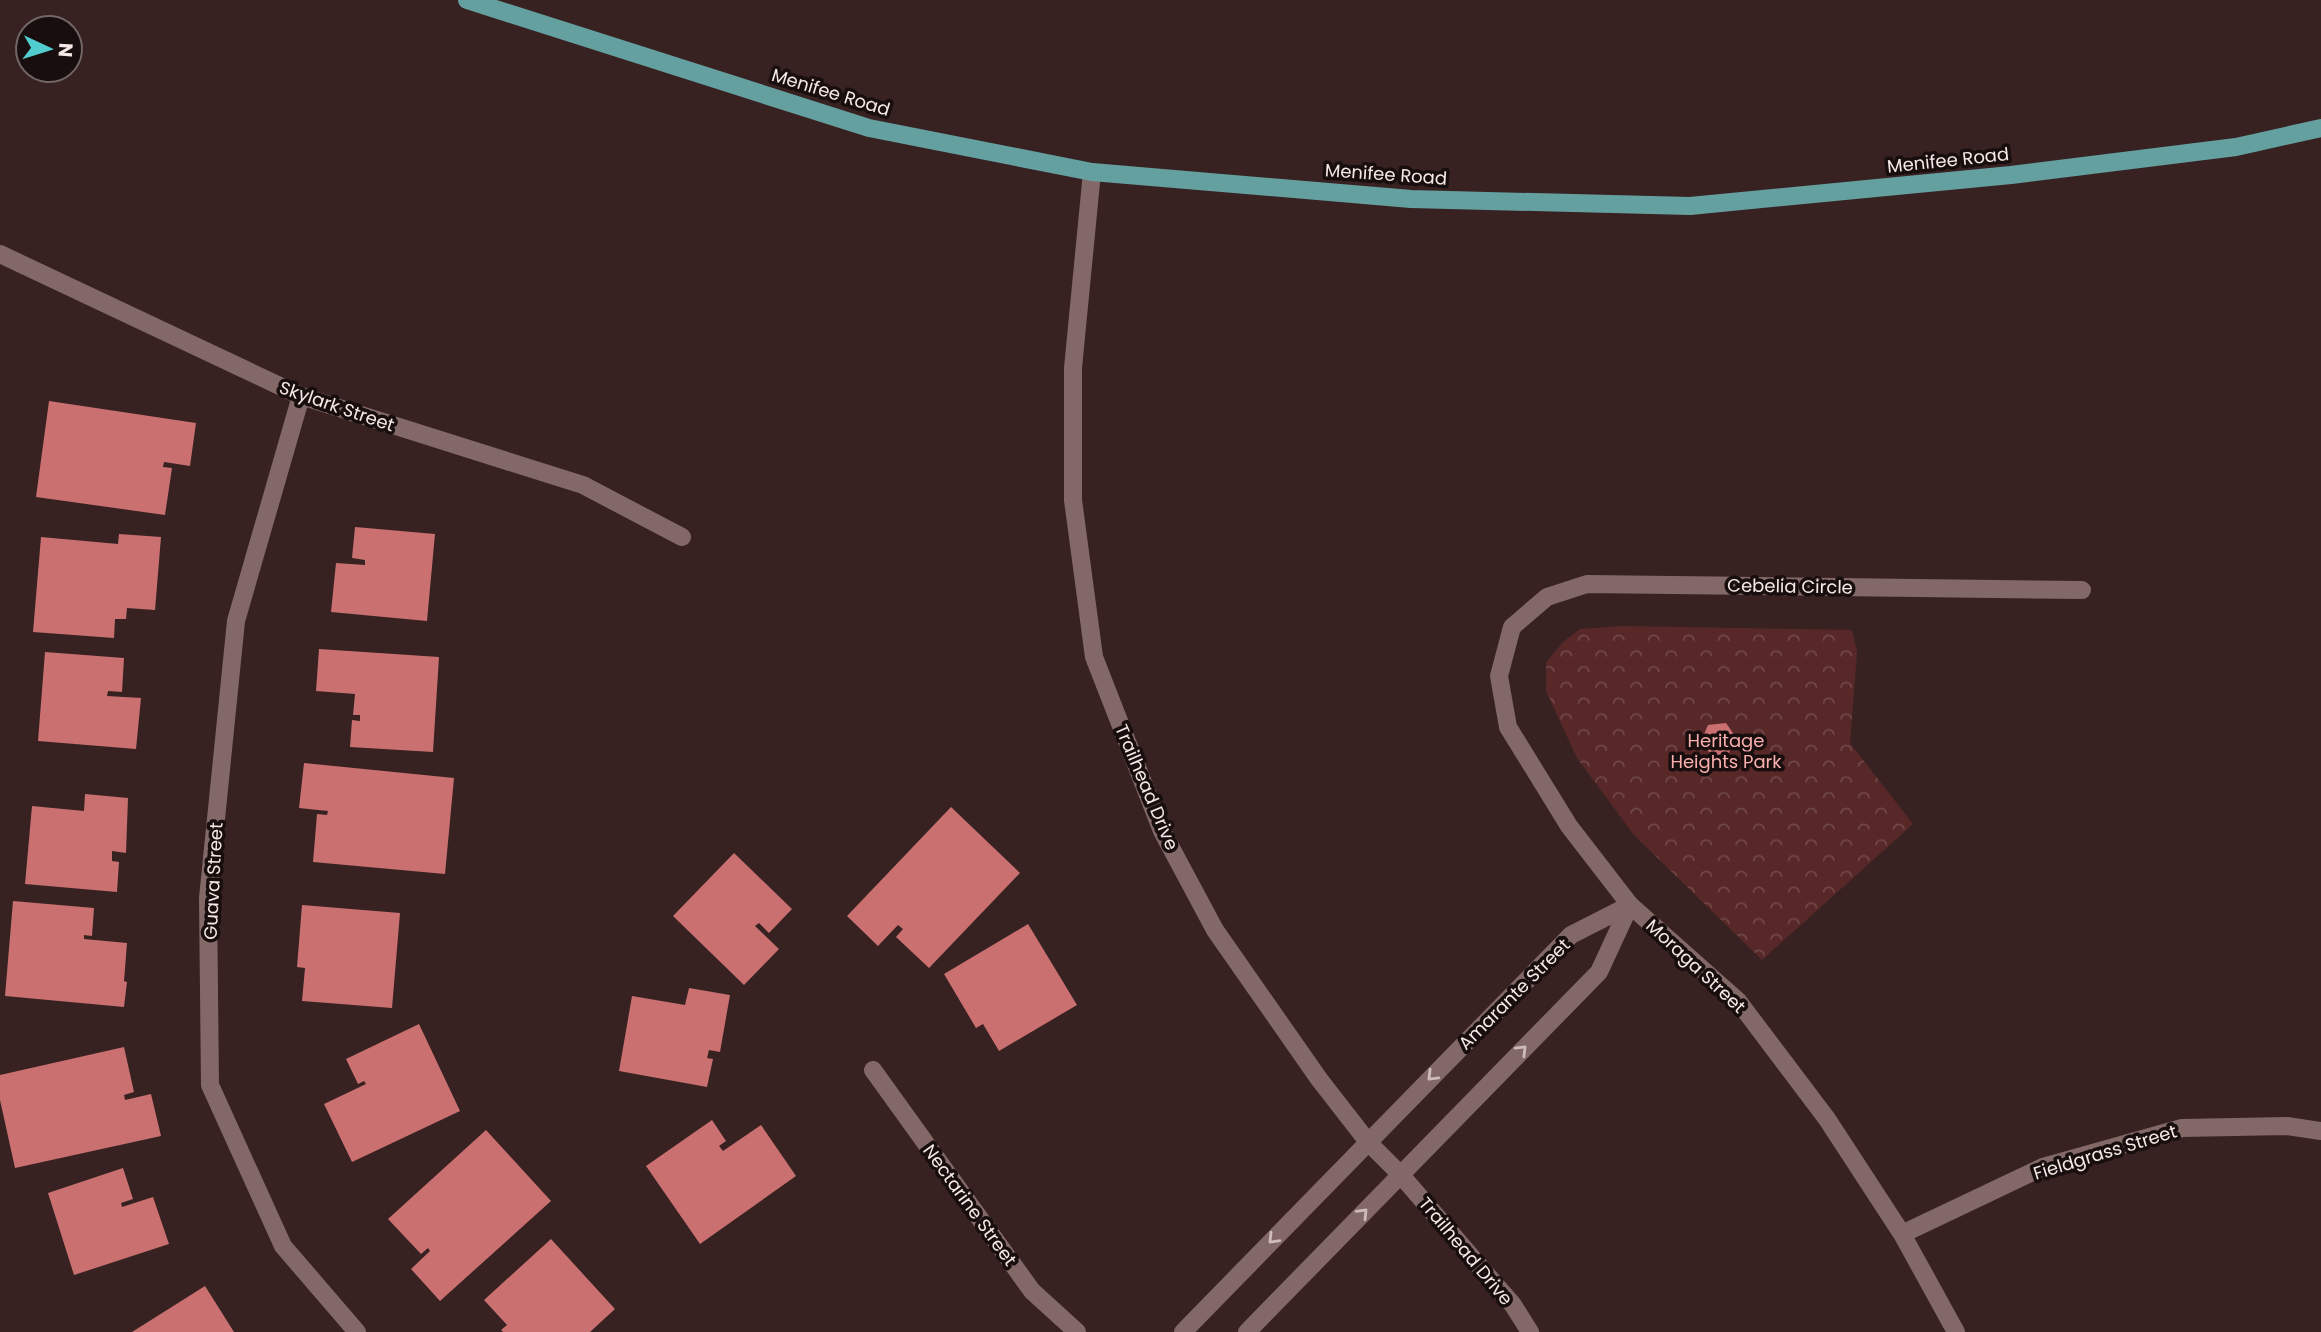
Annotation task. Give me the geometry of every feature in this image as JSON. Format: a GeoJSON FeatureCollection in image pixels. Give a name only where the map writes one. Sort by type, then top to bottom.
{"type":"FeatureCollection","features":[{"type":"Feature","properties":{"kind":"main road","name":"Menifee Road"},"geometry":{"type":"LineString","coordinates":[[467,0],[869,128],[1092,173],[1411,199],[1690,206],[2025,174],[2236,147],[2321,128]]}},
{"type":"Feature","properties":{"kind":"street","name":"Trailhead Drive"},"geometry":{"type":"LineString","coordinates":[[1092,173],[1073,368],[1073,500],[1094,657],[1162,831],[1215,930],[1319,1079],[1368,1142],[1400,1174],[1513,1305],[1530,1332]]}},
{"type":"Feature","properties":{"kind":"street","name":"Skylark Street"},"geometry":{"type":"LineString","coordinates":[[0,254],[300,396],[583,485],[682,537]]}},
{"type":"Feature","properties":{"kind":"street","name":"Guava Street"},"geometry":{"type":"LineString","coordinates":[[300,396],[236,621],[208,898],[210,1085],[282,1247],[357,1332]]}},
{"type":"Feature","properties":{"kind":"street","name":"Cebelia Circle"},"geometry":{"type":"LineString","coordinates":[[1511,627],[1547,597],[1587,584],[2082,590]]}},
{"type":"Feature","properties":{"kind":"street","name":"Moraga Street"},"geometry":{"type":"LineString","coordinates":[[1511,627],[1499,676],[1508,727],[1569,826],[1630,905],[1738,1001],[1827,1119],[1902,1234],[1956,1332]]}},
{"type":"Feature","properties":{"kind":"street","name":"Amarante Street"},"geometry":{"type":"LineString","coordinates":[[1183,1332],[1572,935],[1630,905]]}},
{"type":"Feature","properties":{"kind":"street"},"geometry":{"type":"LineString","coordinates":[[1247,1332],[1599,972],[1630,905]]}},
{"type":"Feature","properties":{"kind":"street","name":"Nectarine Street"},"geometry":{"type":"LineString","coordinates":[[873,1070],[1032,1291],[1077,1332]]}},
{"type":"Feature","properties":{"kind":"street","name":"Fieldgrass Street"},"geometry":{"type":"LineString","coordinates":[[1902,1234],[2043,1167],[2182,1128],[2287,1126],[2321,1131]]}},
{"type":"Feature","properties":{"kind":"green space","name":"Heritage Heights Park"},"geometry":{"type":"Polygon","coordinates":[[[1621,626],[1852,630],[1857,652],[1850,743],[1913,824],[1762,960],[1634,835],[1577,758],[1546,691],[1546,663],[1563,642],[1580,629],[1621,626]]]}},
{"type":"Feature","properties":{"kind":"building"},"geometry":{"type":"Polygon","coordinates":[[[49,401],[196,423],[190,466],[164,462],[163,467],[172,468],[165,515],[36,497],[49,401]]]}},
{"type":"Feature","properties":{"kind":"building"},"geometry":{"type":"Polygon","coordinates":[[[355,527],[435,534],[427,621],[331,612],[336,563],[365,565],[365,560],[352,558],[355,527]]]}},
{"type":"Feature","properties":{"kind":"building"},"geometry":{"type":"Polygon","coordinates":[[[119,534],[161,537],[155,610],[127,608],[126,619],[115,619],[114,638],[33,632],[41,537],[118,544],[119,534]]]}},
{"type":"Feature","properties":{"kind":"building"},"geometry":{"type":"Polygon","coordinates":[[[319,649],[439,657],[433,752],[350,747],[352,720],[360,721],[360,715],[353,715],[355,694],[316,691],[319,649]]]}},
{"type":"Feature","properties":{"kind":"building"},"geometry":{"type":"Polygon","coordinates":[[[45,652],[124,658],[122,692],[108,691],[107,696],[141,698],[136,749],[38,741],[45,652]]]}},
{"type":"Feature","properties":{"kind":"building"},"geometry":{"type":"Polygon","coordinates":[[[1726,723],[1735,736],[1729,753],[1712,756],[1701,741],[1708,725],[1726,723]]]}},
{"type":"Feature","properties":{"kind":"building"},"geometry":{"type":"Polygon","coordinates":[[[304,763],[454,778],[445,874],[313,862],[317,814],[327,815],[328,811],[299,808],[304,763]]]}},
{"type":"Feature","properties":{"kind":"building"},"geometry":{"type":"Polygon","coordinates":[[[85,794],[128,798],[126,853],[112,851],[112,861],[119,862],[117,892],[25,884],[32,806],[84,811],[85,794]]]}},
{"type":"Feature","properties":{"kind":"building"},"geometry":{"type":"Polygon","coordinates":[[[951,807],[1020,873],[929,968],[896,937],[903,929],[898,925],[878,946],[847,916],[951,807]]]}},
{"type":"Feature","properties":{"kind":"building"},"geometry":{"type":"Polygon","coordinates":[[[734,853],[792,909],[769,933],[759,923],[755,926],[779,949],[744,985],[673,916],[734,853]]]}},
{"type":"Feature","properties":{"kind":"building"},"geometry":{"type":"Polygon","coordinates":[[[13,901],[94,908],[92,936],[84,935],[84,939],[127,943],[124,1007],[5,996],[13,901]]]}},
{"type":"Feature","properties":{"kind":"building"},"geometry":{"type":"Polygon","coordinates":[[[302,905],[400,913],[392,1008],[302,1001],[305,968],[297,967],[302,905]]]}},
{"type":"Feature","properties":{"kind":"building"},"geometry":{"type":"Polygon","coordinates":[[[1028,924],[1077,1005],[999,1051],[983,1024],[976,1028],[944,974],[1028,924]]]}},
{"type":"Feature","properties":{"kind":"building"},"geometry":{"type":"Polygon","coordinates":[[[689,988],[730,995],[720,1052],[709,1050],[707,1058],[713,1059],[707,1087],[619,1071],[632,996],[685,1005],[689,988]]]}},
{"type":"Feature","properties":{"kind":"building"},"geometry":{"type":"Polygon","coordinates":[[[419,1024],[460,1111],[352,1162],[324,1104],[366,1084],[364,1081],[358,1084],[346,1059],[419,1024]]]}},
{"type":"Feature","properties":{"kind":"building"},"geometry":{"type":"Polygon","coordinates":[[[124,1047],[134,1092],[124,1095],[125,1100],[151,1094],[161,1136],[15,1168],[0,1100],[0,1075],[124,1047]]]}},
{"type":"Feature","properties":{"kind":"building"},"geometry":{"type":"Polygon","coordinates":[[[712,1120],[726,1141],[719,1146],[723,1151],[761,1125],[796,1176],[700,1244],[646,1166],[712,1120]]]}},
{"type":"Feature","properties":{"kind":"building"},"geometry":{"type":"Polygon","coordinates":[[[486,1130],[551,1201],[440,1301],[411,1269],[430,1251],[428,1248],[421,1254],[388,1219],[486,1130]]]}},
{"type":"Feature","properties":{"kind":"building"},"geometry":{"type":"Polygon","coordinates":[[[123,1168],[133,1199],[121,1203],[122,1207],[153,1197],[169,1244],[74,1275],[48,1193],[123,1168]]]}},
{"type":"Feature","properties":{"kind":"building"},"geometry":{"type":"Polygon","coordinates":[[[551,1239],[615,1309],[590,1332],[503,1332],[501,1330],[507,1325],[484,1300],[551,1239]]]}},
{"type":"Feature","properties":{"kind":"building"},"geometry":{"type":"Polygon","coordinates":[[[205,1286],[234,1332],[132,1332],[205,1286]]]}}]}
